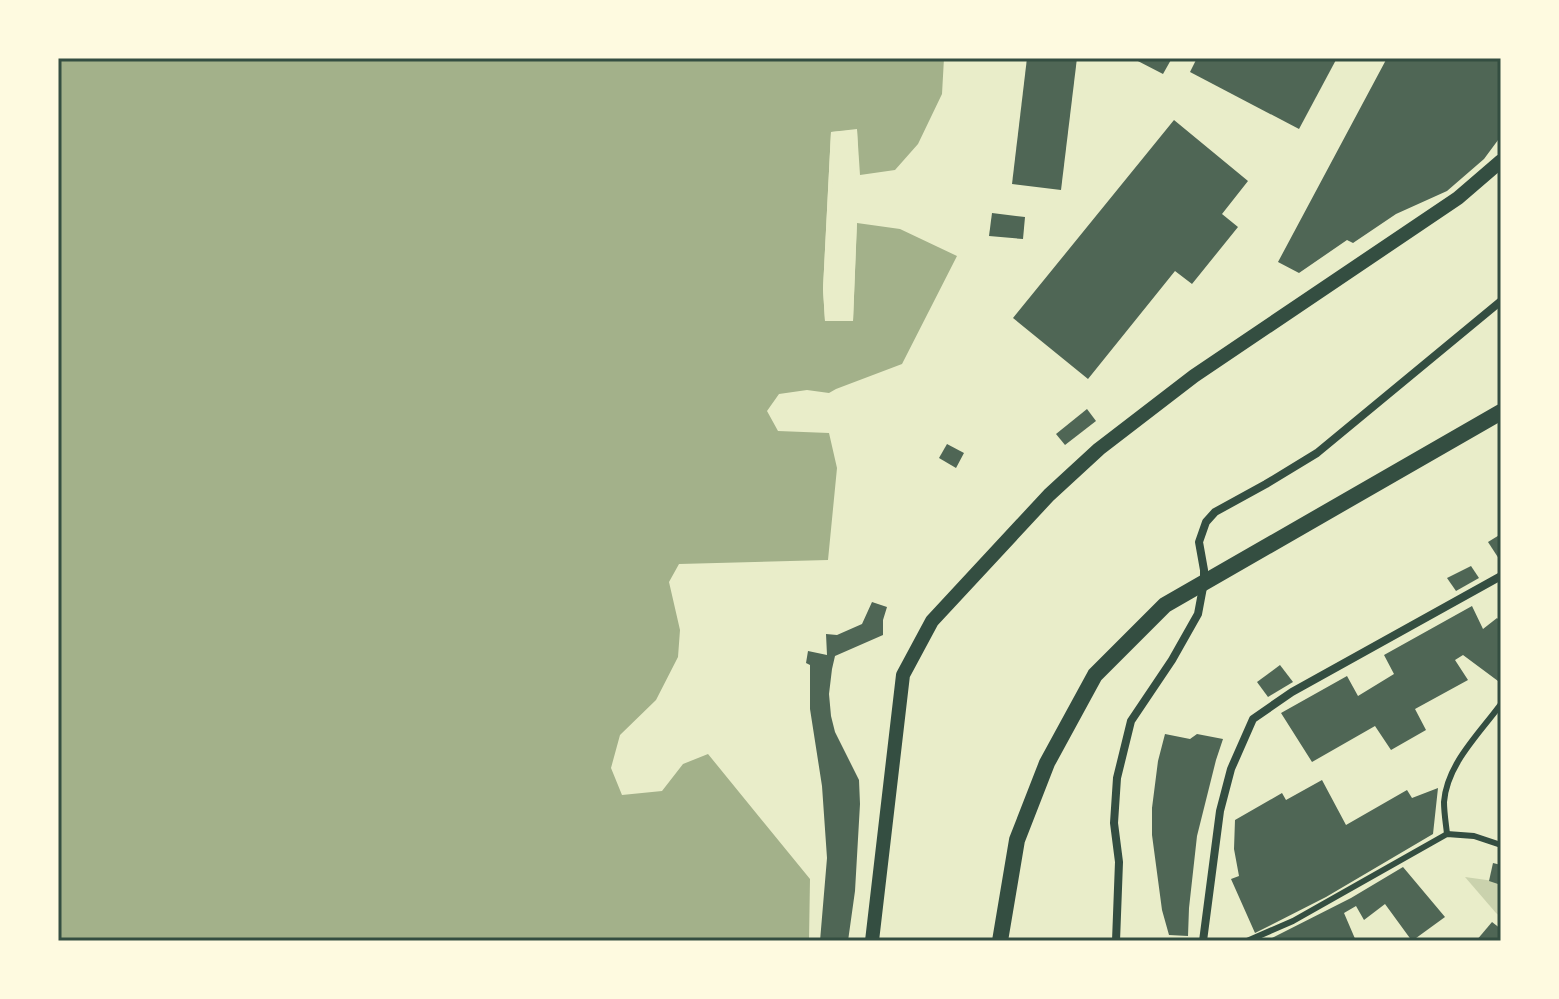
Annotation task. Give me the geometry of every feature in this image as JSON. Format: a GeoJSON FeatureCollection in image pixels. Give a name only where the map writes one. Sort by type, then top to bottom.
{"type":"FeatureCollection","features":[{"type":"Feature","properties":{"kind":"main road"},"geometry":{"type":"LineString","coordinates":[[1000,941],[1017,840],[1047,763],[1095,675],[1165,605],[1501,412]]}},
{"type":"Feature","properties":{"kind":"street"},"geometry":{"type":"LineString","coordinates":[[872,941],[903,675],[932,621],[1049,495],[1099,449],[1194,376],[1458,198],[1501,161]]}},
{"type":"Feature","properties":{"kind":"street"},"geometry":{"type":"LineString","coordinates":[[1116,941],[1119,862],[1114,823],[1120,763],[1131,721],[1198,614],[1204,582],[1204,561],[1199,542],[1206,522],[1215,512],[1317,453],[1501,301]]}},
{"type":"Feature","properties":{"kind":"street"},"geometry":{"type":"LineString","coordinates":[[1203,941],[1220,811],[1231,769],[1253,719],[1292,692],[1501,576]]}},
{"type":"Feature","properties":{"kind":"lane"},"geometry":{"type":"LineString","coordinates":[[1447,834],[1444,805],[1454,767],[1501,704]]}},
{"type":"Feature","properties":{"kind":"lane"},"geometry":{"type":"LineString","coordinates":[[1247,941],[1293,921],[1447,834],[1474,836],[1501,845]]}},
{"type":"Feature","properties":{"kind":"shaded area"},"geometry":{"type":"Polygon","coordinates":[[[58,58],[944,58],[942,94],[918,144],[895,170],[860,175],[857,130],[831,132],[823,289],[825,321],[853,321],[857,223],[900,229],[957,256],[902,364],[829,393],[807,390],[779,394],[767,411],[778,431],[829,433],[837,468],[828,560],[679,564],[669,582],[680,630],[678,657],[656,700],[620,735],[611,768],[622,795],[662,791],[683,764],[708,754],[810,879],[809,941],[58,941],[58,58]]]}},
{"type":"Feature","properties":{"kind":"shaded area"},"geometry":{"type":"Polygon","coordinates":[[[1465,877],[1501,882],[1501,917],[1496,913],[1465,877]]]}},
{"type":"Feature","properties":{"kind":"pier"},"geometry":{"type":"Polygon","coordinates":[[[857,129],[859,179],[856,176],[853,134],[835,135],[827,289],[829,317],[849,317],[853,223],[857,219],[853,321],[825,321],[823,289],[831,132],[857,129]]]}},
{"type":"Feature","properties":{"kind":"building"},"geometry":{"type":"Polygon","coordinates":[[[1027,58],[1077,58],[1061,190],[1012,184],[1027,58]]]}},
{"type":"Feature","properties":{"kind":"building"},"geometry":{"type":"Polygon","coordinates":[[[1132,58],[1172,58],[1163,74],[1132,58]]]}},
{"type":"Feature","properties":{"kind":"building"},"geometry":{"type":"Polygon","coordinates":[[[1197,58],[1337,58],[1299,129],[1190,72],[1197,58]]]}},
{"type":"Feature","properties":{"kind":"building"},"geometry":{"type":"Polygon","coordinates":[[[1387,58],[1501,58],[1501,136],[1484,159],[1447,191],[1396,214],[1353,243],[1347,240],[1299,273],[1278,262],[1387,58]]]}},
{"type":"Feature","properties":{"kind":"building"},"geometry":{"type":"Polygon","coordinates":[[[1174,120],[1248,181],[1222,214],[1238,227],[1192,284],[1175,271],[1088,379],[1013,318],[1174,120]]]}},
{"type":"Feature","properties":{"kind":"building"},"geometry":{"type":"Polygon","coordinates":[[[992,213],[1025,217],[1023,239],[989,236],[992,213]]]}},
{"type":"Feature","properties":{"kind":"building"},"geometry":{"type":"Polygon","coordinates":[[[1087,409],[1096,421],[1065,445],[1056,434],[1087,409]]]}},
{"type":"Feature","properties":{"kind":"building"},"geometry":{"type":"Polygon","coordinates":[[[947,444],[964,453],[956,468],[939,458],[947,444]]]}},
{"type":"Feature","properties":{"kind":"building"},"geometry":{"type":"Polygon","coordinates":[[[1501,534],[1501,562],[1488,542],[1501,534]]]}},
{"type":"Feature","properties":{"kind":"building"},"geometry":{"type":"Polygon","coordinates":[[[1471,566],[1479,578],[1456,591],[1447,578],[1471,566]]]}},
{"type":"Feature","properties":{"kind":"building"},"geometry":{"type":"Polygon","coordinates":[[[872,602],[887,607],[883,635],[835,656],[832,669],[829,694],[831,716],[835,732],[859,780],[860,804],[855,891],[848,941],[820,941],[827,858],[822,786],[810,709],[810,665],[806,663],[808,651],[827,655],[826,634],[837,635],[862,624],[872,602]]]}},
{"type":"Feature","properties":{"kind":"building"},"geometry":{"type":"Polygon","coordinates":[[[1472,606],[1483,629],[1497,618],[1501,622],[1501,677],[1498,681],[1463,655],[1455,660],[1468,680],[1415,709],[1426,730],[1391,750],[1375,726],[1312,762],[1281,713],[1347,676],[1358,696],[1394,674],[1384,655],[1472,606]]]}},
{"type":"Feature","properties":{"kind":"building"},"geometry":{"type":"Polygon","coordinates":[[[1280,665],[1293,682],[1268,697],[1257,682],[1280,665]]]}},
{"type":"Feature","properties":{"kind":"building"},"geometry":{"type":"Polygon","coordinates":[[[1165,734],[1190,739],[1197,734],[1223,739],[1197,836],[1188,936],[1169,935],[1162,910],[1152,835],[1158,761],[1165,734]]]}},
{"type":"Feature","properties":{"kind":"building"},"geometry":{"type":"Polygon","coordinates":[[[1322,780],[1346,825],[1407,790],[1412,798],[1438,788],[1433,834],[1326,897],[1255,933],[1231,879],[1239,876],[1234,849],[1235,820],[1282,793],[1286,800],[1322,780]]]}},
{"type":"Feature","properties":{"kind":"building"},"geometry":{"type":"Polygon","coordinates":[[[1493,863],[1501,865],[1501,885],[1489,881],[1493,863]]]}},
{"type":"Feature","properties":{"kind":"building"},"geometry":{"type":"Polygon","coordinates":[[[1403,867],[1445,917],[1412,941],[1385,904],[1364,920],[1356,906],[1344,913],[1356,941],[1266,941],[1351,898],[1403,867]]]}},
{"type":"Feature","properties":{"kind":"building"},"geometry":{"type":"Polygon","coordinates":[[[1492,922],[1501,929],[1501,941],[1476,941],[1492,922]]]}}]}
